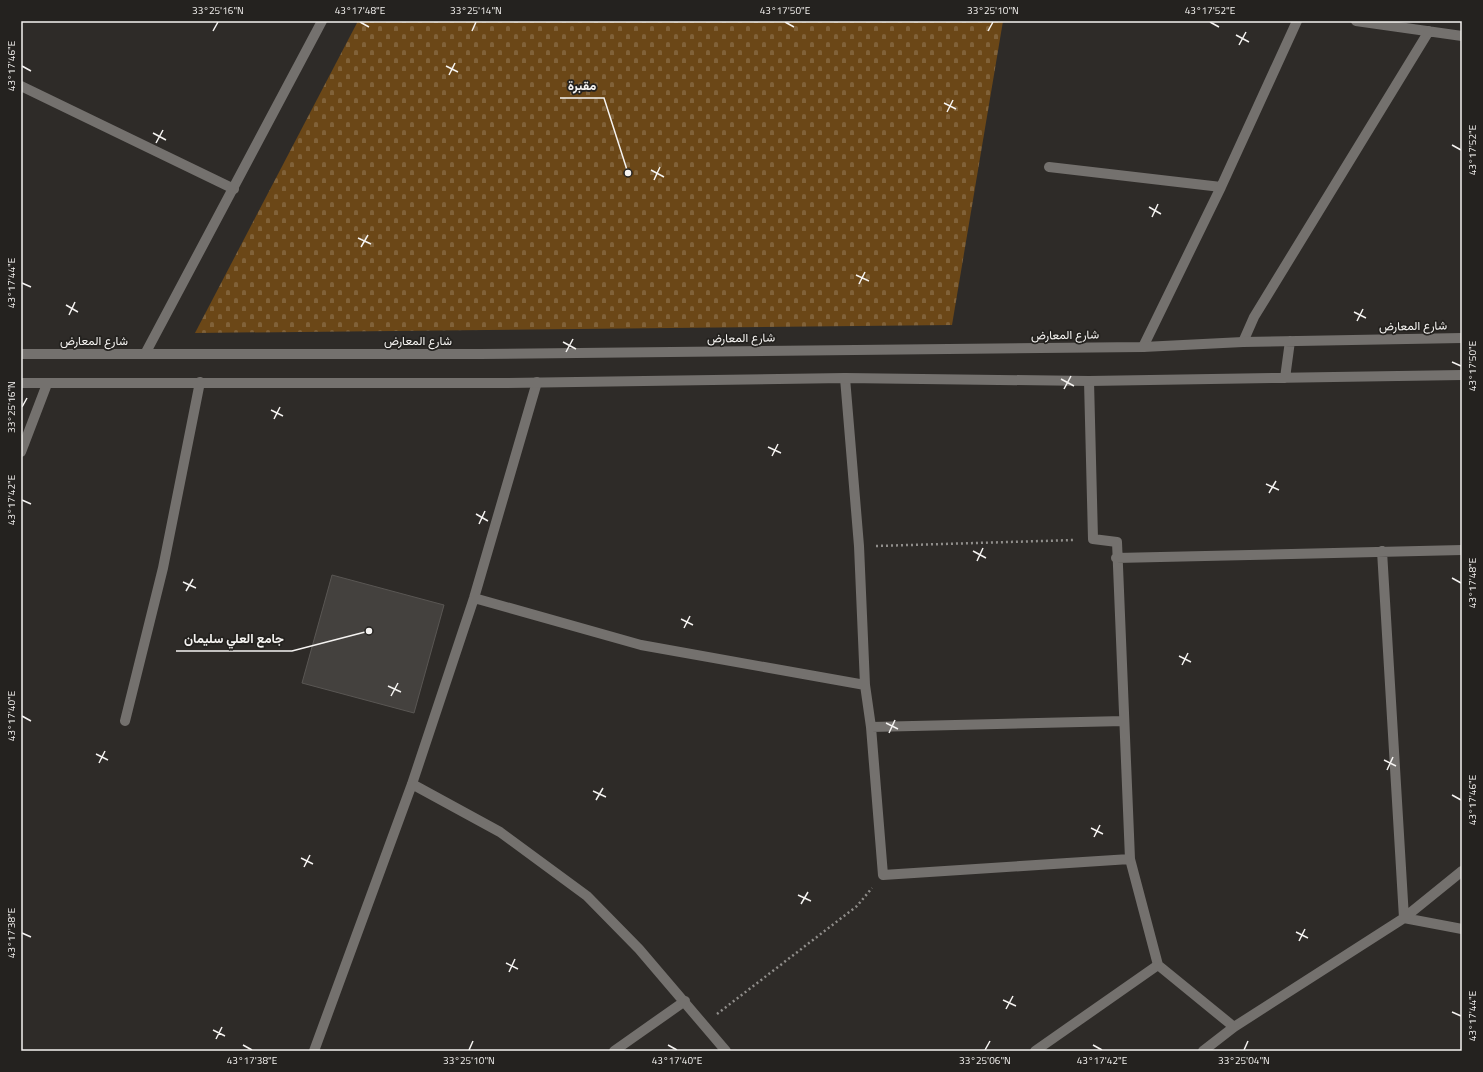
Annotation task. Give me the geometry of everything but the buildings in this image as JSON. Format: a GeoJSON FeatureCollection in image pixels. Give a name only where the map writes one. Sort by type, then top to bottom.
{"type":"FeatureCollection","features":[{"type":"Feature","properties":{"kind":"street"},"geometry":{"type":"LineString","coordinates":[[145,354],[322,21]]}},
{"type":"Feature","properties":{"kind":"street"},"geometry":{"type":"LineString","coordinates":[[1143,347],[1221,187],[1296,21]]}},
{"type":"Feature","properties":{"kind":"street"},"geometry":{"type":"LineString","coordinates":[[1356,21],[1462,36]]}},
{"type":"Feature","properties":{"kind":"street"},"geometry":{"type":"LineString","coordinates":[[1243,342],[1254,318],[1428,31]]}},
{"type":"Feature","properties":{"kind":"street"},"geometry":{"type":"LineString","coordinates":[[21,86],[234,189]]}},
{"type":"Feature","properties":{"kind":"street"},"geometry":{"type":"LineString","coordinates":[[1049,167],[1221,187]]}},
{"type":"Feature","properties":{"kind":"street","name":"شارع المعارض"},"geometry":{"type":"LineString","coordinates":[[21,354],[480,354],[1143,347],[1243,342],[1462,338]]}},
{"type":"Feature","properties":{"kind":"street"},"geometry":{"type":"LineString","coordinates":[[1285,378],[1290,341]]}},
{"type":"Feature","properties":{"kind":"street"},"geometry":{"type":"LineString","coordinates":[[21,384],[200,382],[537,382],[845,378],[1089,381],[1462,375]]}},
{"type":"Feature","properties":{"kind":"street"},"geometry":{"type":"LineString","coordinates":[[845,378],[859,546],[865,685],[871,727],[883,875],[1130,859]]}},
{"type":"Feature","properties":{"kind":"street"},"geometry":{"type":"LineString","coordinates":[[1089,381],[1093,539],[1117,542],[1116,558],[1130,859],[1158,965],[1234,1027]]}},
{"type":"Feature","properties":{"kind":"street"},"geometry":{"type":"LineString","coordinates":[[125,721],[163,568],[200,382]]}},
{"type":"Feature","properties":{"kind":"street"},"geometry":{"type":"LineString","coordinates":[[314,1051],[412,784],[474,598],[537,382]]}},
{"type":"Feature","properties":{"kind":"street"},"geometry":{"type":"LineString","coordinates":[[21,452],[47,384]]}},
{"type":"Feature","properties":{"kind":"street"},"geometry":{"type":"LineString","coordinates":[[1116,558],[1462,550]]}},
{"type":"Feature","properties":{"kind":"street"},"geometry":{"type":"LineString","coordinates":[[1382,551],[1404,918]]}},
{"type":"Feature","properties":{"kind":"street"},"geometry":{"type":"LineString","coordinates":[[474,598],[641,645],[865,685]]}},
{"type":"Feature","properties":{"kind":"street"},"geometry":{"type":"LineString","coordinates":[[871,727],[1124,721]]}},
{"type":"Feature","properties":{"kind":"street"},"geometry":{"type":"LineString","coordinates":[[412,784],[500,832],[587,896],[639,949],[685,1001],[726,1051]]}},
{"type":"Feature","properties":{"kind":"street"},"geometry":{"type":"LineString","coordinates":[[1203,1051],[1234,1027],[1404,918],[1462,871]]}},
{"type":"Feature","properties":{"kind":"street"},"geometry":{"type":"LineString","coordinates":[[1404,918],[1462,929]]}},
{"type":"Feature","properties":{"kind":"street"},"geometry":{"type":"LineString","coordinates":[[1035,1051],[1158,965]]}},
{"type":"Feature","properties":{"kind":"street"},"geometry":{"type":"LineString","coordinates":[[614,1051],[685,1001]]}},
{"type":"Feature","properties":{"kind":"path"},"geometry":{"type":"LineString","coordinates":[[859,546],[1093,539]]}},
{"type":"Feature","properties":{"kind":"path"},"geometry":{"type":"LineString","coordinates":[[704,1024],[857,906],[883,875]]}},
{"type":"Feature","properties":{"kind":"green space"},"geometry":{"type":"Polygon","coordinates":[[[358,21],[1003,21],[952,325],[195,333],[358,21]]]}},
{"type":"Feature","properties":{"kind":"place","name":"مقبرة"},"geometry":{"type":"Point","coordinates":[628,173]}},
{"type":"Feature","properties":{"kind":"place","name":"جامع العلي سليمان"},"geometry":{"type":"Point","coordinates":[369,631]}}]}
